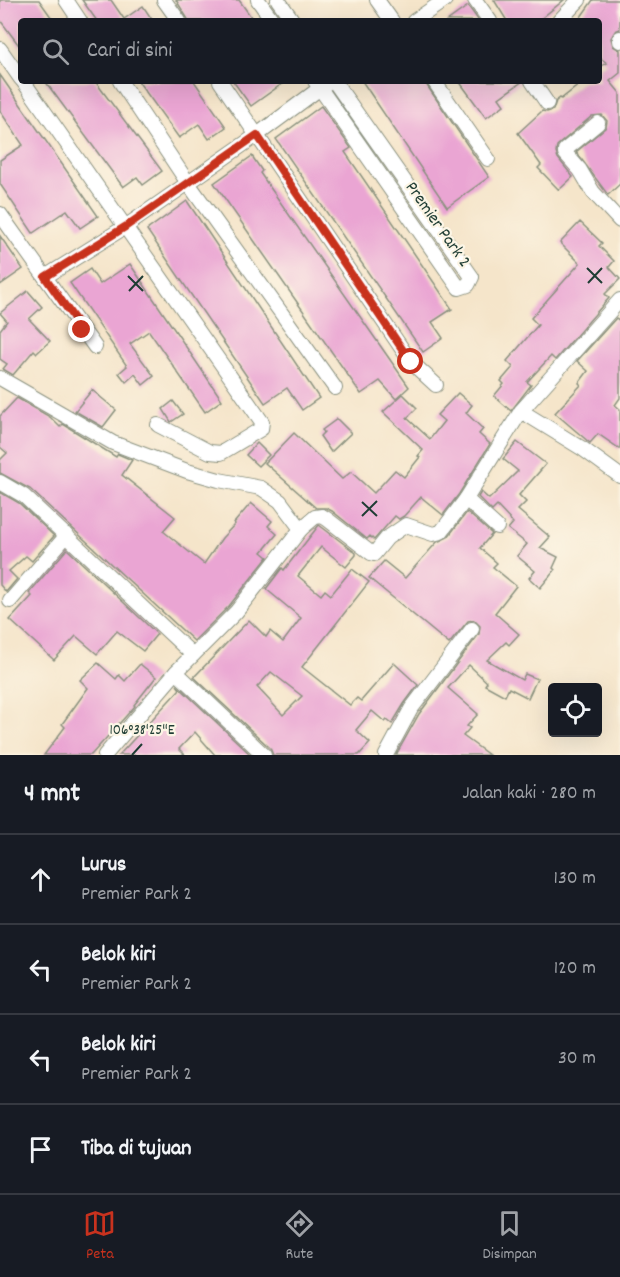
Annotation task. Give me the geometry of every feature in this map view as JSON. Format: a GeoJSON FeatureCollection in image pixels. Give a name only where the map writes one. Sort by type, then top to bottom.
{"type":"FeatureCollection","features":[{"type":"Feature","properties":{"kind":"street"},"geometry":{"type":"LineString","coordinates":[[66,0],[78,18]]}},
{"type":"Feature","properties":{"kind":"street"},"geometry":{"type":"LineString","coordinates":[[164,0],[177,18]]}},
{"type":"Feature","properties":{"kind":"street"},"geometry":{"type":"LineString","coordinates":[[258,0],[271,18]]}},
{"type":"Feature","properties":{"kind":"street"},"geometry":{"type":"LineString","coordinates":[[278,0],[291,18]]}},
{"type":"Feature","properties":{"kind":"street"},"geometry":{"type":"LineString","coordinates":[[377,0],[390,18]]}},
{"type":"Feature","properties":{"kind":"street"},"geometry":{"type":"LineString","coordinates":[[418,18],[445,0]]}},
{"type":"Feature","properties":{"kind":"street"},"geometry":{"type":"LineString","coordinates":[[475,0],[488,18]]}},
{"type":"Feature","properties":{"kind":"street"},"geometry":{"type":"LineString","coordinates":[[562,18],[579,0]]}},
{"type":"Feature","properties":{"kind":"street"},"geometry":{"type":"LineString","coordinates":[[0,49],[18,74]]}},
{"type":"Feature","properties":{"kind":"street"},"geometry":{"type":"LineString","coordinates":[[25,84],[262,422],[261,429],[221,453],[210,452],[158,425]]}},
{"type":"Feature","properties":{"kind":"street"},"geometry":{"type":"LineString","coordinates":[[122,84],[188,183],[335,388]]}},
{"type":"Feature","properties":{"kind":"street"},"geometry":{"type":"LineString","coordinates":[[222,84],[411,362],[436,385]]}},
{"type":"Feature","properties":{"kind":"street","name":"Premier Park 2"},"geometry":{"type":"LineString","coordinates":[[45,277],[125,227],[257,135],[321,84]]}},
{"type":"Feature","properties":{"kind":"street","name":"Premier Park 2"},"geometry":{"type":"LineString","coordinates":[[323,84],[459,288],[468,285],[471,277],[336,84]]}},
{"type":"Feature","properties":{"kind":"street"},"geometry":{"type":"LineString","coordinates":[[436,84],[488,159]]}},
{"type":"Feature","properties":{"kind":"street"},"geometry":{"type":"LineString","coordinates":[[534,84],[547,103]]}},
{"type":"Feature","properties":{"kind":"street"},"geometry":{"type":"LineString","coordinates":[[598,123],[564,151],[580,170],[593,192],[620,221]]}},
{"type":"Feature","properties":{"kind":"street"},"geometry":{"type":"LineString","coordinates":[[0,214],[95,347]]}},
{"type":"Feature","properties":{"kind":"street"},"geometry":{"type":"LineString","coordinates":[[105,755],[176,672],[236,612],[301,529],[315,517],[322,516],[374,554],[387,538],[406,525],[438,534],[466,499],[521,411],[620,300]]}},
{"type":"Feature","properties":{"kind":"street"},"geometry":{"type":"LineString","coordinates":[[0,378],[112,443],[188,471],[261,488],[280,501],[301,529]]}},
{"type":"Feature","properties":{"kind":"street"},"geometry":{"type":"LineString","coordinates":[[521,411],[583,449],[620,476]]}},
{"type":"Feature","properties":{"kind":"street"},"geometry":{"type":"LineString","coordinates":[[0,482],[24,496],[193,655]]}},
{"type":"Feature","properties":{"kind":"street"},"geometry":{"type":"LineString","coordinates":[[466,499],[497,527]]}},
{"type":"Feature","properties":{"kind":"street"},"geometry":{"type":"LineString","coordinates":[[10,601],[67,535]]}},
{"type":"Feature","properties":{"kind":"street"},"geometry":{"type":"LineString","coordinates":[[386,755],[411,709],[472,629]]}},
{"type":"Feature","properties":{"kind":"street"},"geometry":{"type":"LineString","coordinates":[[176,672],[259,754]]}},
{"type":"Feature","properties":{"kind":"building"},"geometry":{"type":"Polygon","coordinates":[[[0,0],[39,0],[52,18],[18,18],[18,44],[0,20],[0,0]]]}},
{"type":"Feature","properties":{"kind":"building"},"geometry":{"type":"Polygon","coordinates":[[[82,0],[111,0],[123,18],[95,18],[82,0]]]}},
{"type":"Feature","properties":{"kind":"building"},"geometry":{"type":"Polygon","coordinates":[[[176,0],[239,0],[252,18],[187,18],[176,0]]]}},
{"type":"Feature","properties":{"kind":"building"},"geometry":{"type":"Polygon","coordinates":[[[494,0],[564,0],[542,18],[505,18],[494,0]]]}},
{"type":"Feature","properties":{"kind":"building"},"geometry":{"type":"Polygon","coordinates":[[[593,0],[620,0],[620,29],[615,31],[611,38],[613,46],[620,50],[620,73],[610,81],[620,93],[620,184],[608,195],[576,152],[606,127],[607,121],[602,115],[592,116],[557,146],[558,158],[573,177],[559,190],[538,168],[541,165],[518,133],[542,111],[553,110],[556,101],[580,84],[602,84],[602,66],[607,63],[602,59],[602,18],[580,18],[593,0]]]}},
{"type":"Feature","properties":{"kind":"building"},"geometry":{"type":"Polygon","coordinates":[[[143,6],[151,18],[125,18],[143,6]]]}},
{"type":"Feature","properties":{"kind":"building"},"geometry":{"type":"Polygon","coordinates":[[[468,6],[477,18],[451,18],[468,6]]]}},
{"type":"Feature","properties":{"kind":"building"},"geometry":{"type":"Polygon","coordinates":[[[0,75],[98,216],[80,228],[67,210],[33,233],[0,184],[0,160],[23,145],[0,111],[0,75]]]}},
{"type":"Feature","properties":{"kind":"building"},"geometry":{"type":"Polygon","coordinates":[[[47,84],[97,84],[162,171],[143,185],[137,177],[123,187],[47,84]]]}},
{"type":"Feature","properties":{"kind":"building"},"geometry":{"type":"Polygon","coordinates":[[[140,84],[196,84],[226,127],[209,139],[199,124],[179,138],[140,84]]]}},
{"type":"Feature","properties":{"kind":"building"},"geometry":{"type":"Polygon","coordinates":[[[235,84],[282,84],[251,106],[235,84]]]}},
{"type":"Feature","properties":{"kind":"building"},"geometry":{"type":"Polygon","coordinates":[[[364,84],[426,84],[489,177],[447,207],[364,84]]]}},
{"type":"Feature","properties":{"kind":"building"},"geometry":{"type":"Polygon","coordinates":[[[461,84],[519,84],[499,98],[504,105],[486,118],[461,84]]]}},
{"type":"Feature","properties":{"kind":"building"},"geometry":{"type":"Polygon","coordinates":[[[321,106],[351,148],[345,152],[452,309],[432,322],[443,338],[423,352],[276,139],[321,106]]]}},
{"type":"Feature","properties":{"kind":"building"},"geometry":{"type":"Polygon","coordinates":[[[252,156],[262,171],[260,173],[409,387],[396,399],[380,381],[361,394],[214,183],[252,156]]]}},
{"type":"Feature","properties":{"kind":"building"},"geometry":{"type":"Polygon","coordinates":[[[187,201],[319,398],[302,410],[287,388],[265,403],[147,230],[187,201]]]}},
{"type":"Feature","properties":{"kind":"building"},"geometry":{"type":"Polygon","coordinates":[[[580,222],[602,243],[599,246],[614,261],[609,267],[620,279],[605,294],[609,298],[555,360],[551,356],[527,382],[531,385],[511,411],[494,396],[504,384],[501,381],[513,367],[507,361],[538,325],[531,318],[580,263],[560,243],[580,222]]]}},
{"type":"Feature","properties":{"kind":"building"},"geometry":{"type":"Polygon","coordinates":[[[0,236],[23,269],[0,285],[0,236]]]}},
{"type":"Feature","properties":{"kind":"building"},"geometry":{"type":"Polygon","coordinates":[[[130,264],[222,400],[205,412],[149,331],[130,344],[154,376],[143,385],[135,374],[126,382],[119,373],[127,366],[70,283],[90,269],[100,284],[130,264]]]}},
{"type":"Feature","properties":{"kind":"building"},"geometry":{"type":"Polygon","coordinates":[[[28,291],[42,307],[29,319],[50,341],[37,353],[34,350],[13,375],[3,369],[7,364],[0,359],[0,330],[7,321],[0,313],[28,291]]]}},
{"type":"Feature","properties":{"kind":"building"},"geometry":{"type":"Polygon","coordinates":[[[616,318],[620,321],[620,398],[615,405],[620,409],[620,449],[598,434],[590,443],[555,413],[581,385],[579,383],[588,371],[577,361],[616,318]]]}},
{"type":"Feature","properties":{"kind":"building"},"geometry":{"type":"Polygon","coordinates":[[[92,390],[116,410],[103,427],[75,411],[92,390]]]}},
{"type":"Feature","properties":{"kind":"building"},"geometry":{"type":"Polygon","coordinates":[[[458,393],[472,405],[466,413],[483,429],[479,434],[490,444],[443,515],[421,497],[404,516],[399,519],[395,516],[374,540],[370,536],[367,539],[332,511],[326,508],[316,508],[265,463],[294,433],[342,479],[351,472],[374,493],[395,470],[404,477],[423,450],[383,412],[403,394],[417,408],[407,418],[430,439],[444,421],[437,415],[458,393]]]}},
{"type":"Feature","properties":{"kind":"building"},"geometry":{"type":"Polygon","coordinates":[[[17,398],[50,417],[60,427],[63,424],[116,457],[118,454],[132,460],[122,475],[175,517],[163,531],[204,564],[251,503],[272,521],[268,526],[277,534],[262,552],[268,557],[229,606],[194,641],[30,489],[0,473],[0,460],[7,453],[0,447],[0,416],[17,398]]]}},
{"type":"Feature","properties":{"kind":"building"},"geometry":{"type":"Polygon","coordinates":[[[173,401],[183,414],[171,422],[163,409],[173,401]]]}},
{"type":"Feature","properties":{"kind":"building"},"geometry":{"type":"Polygon","coordinates":[[[337,419],[351,433],[331,452],[320,436],[324,432],[322,430],[337,419]]]}},
{"type":"Feature","properties":{"kind":"building"},"geometry":{"type":"Polygon","coordinates":[[[517,442],[546,464],[519,495],[526,502],[518,510],[550,537],[540,548],[558,557],[553,568],[555,570],[540,588],[529,578],[535,571],[517,556],[527,544],[508,529],[513,523],[497,506],[492,511],[478,497],[481,492],[489,499],[518,471],[503,459],[517,442]]]}},
{"type":"Feature","properties":{"kind":"building"},"geometry":{"type":"Polygon","coordinates":[[[257,443],[269,455],[258,466],[246,455],[257,443]]]}},
{"type":"Feature","properties":{"kind":"building"},"geometry":{"type":"Polygon","coordinates":[[[0,492],[19,503],[54,536],[32,561],[26,556],[9,571],[17,579],[6,592],[0,585],[0,492]]]}},
{"type":"Feature","properties":{"kind":"building"},"geometry":{"type":"Polygon","coordinates":[[[467,512],[492,534],[480,548],[497,563],[493,567],[516,586],[495,613],[519,634],[509,645],[506,642],[487,660],[522,680],[525,674],[537,679],[528,698],[509,688],[505,696],[485,685],[487,682],[469,665],[448,688],[478,714],[467,726],[470,728],[463,736],[489,755],[396,755],[419,714],[479,634],[480,626],[474,620],[468,621],[449,644],[369,578],[384,561],[405,578],[437,542],[448,537],[467,512]]]}},
{"type":"Feature","properties":{"kind":"building"},"geometry":{"type":"Polygon","coordinates":[[[319,525],[356,555],[346,567],[321,547],[298,576],[321,595],[325,590],[331,595],[352,569],[369,582],[302,667],[350,705],[357,698],[361,701],[394,663],[418,685],[392,724],[387,720],[385,722],[372,711],[356,730],[370,743],[359,755],[273,755],[270,748],[194,677],[249,620],[266,637],[270,631],[283,642],[301,618],[266,589],[282,568],[284,570],[319,525]],[[271,672],[257,687],[283,715],[302,696],[271,672]]]}},
{"type":"Feature","properties":{"kind":"building"},"geometry":{"type":"Polygon","coordinates":[[[67,549],[157,634],[143,651],[117,631],[97,654],[76,636],[54,660],[10,620],[32,596],[29,593],[67,549]]]}},
{"type":"Feature","properties":{"kind":"building"},"geometry":{"type":"Polygon","coordinates":[[[98,663],[116,679],[119,675],[125,681],[140,664],[156,677],[135,706],[91,755],[44,755],[65,727],[62,724],[88,688],[80,680],[98,663]]]}},
{"type":"Feature","properties":{"kind":"building"},"geometry":{"type":"Polygon","coordinates":[[[177,685],[251,755],[215,755],[195,732],[179,749],[185,755],[119,755],[180,689],[177,685]]]}},
{"type":"Feature","properties":{"kind":"route"},"geometry":{"type":"LineString","coordinates":[[82,330],[45,277],[125,227],[257,135],[411,362]]}}]}
